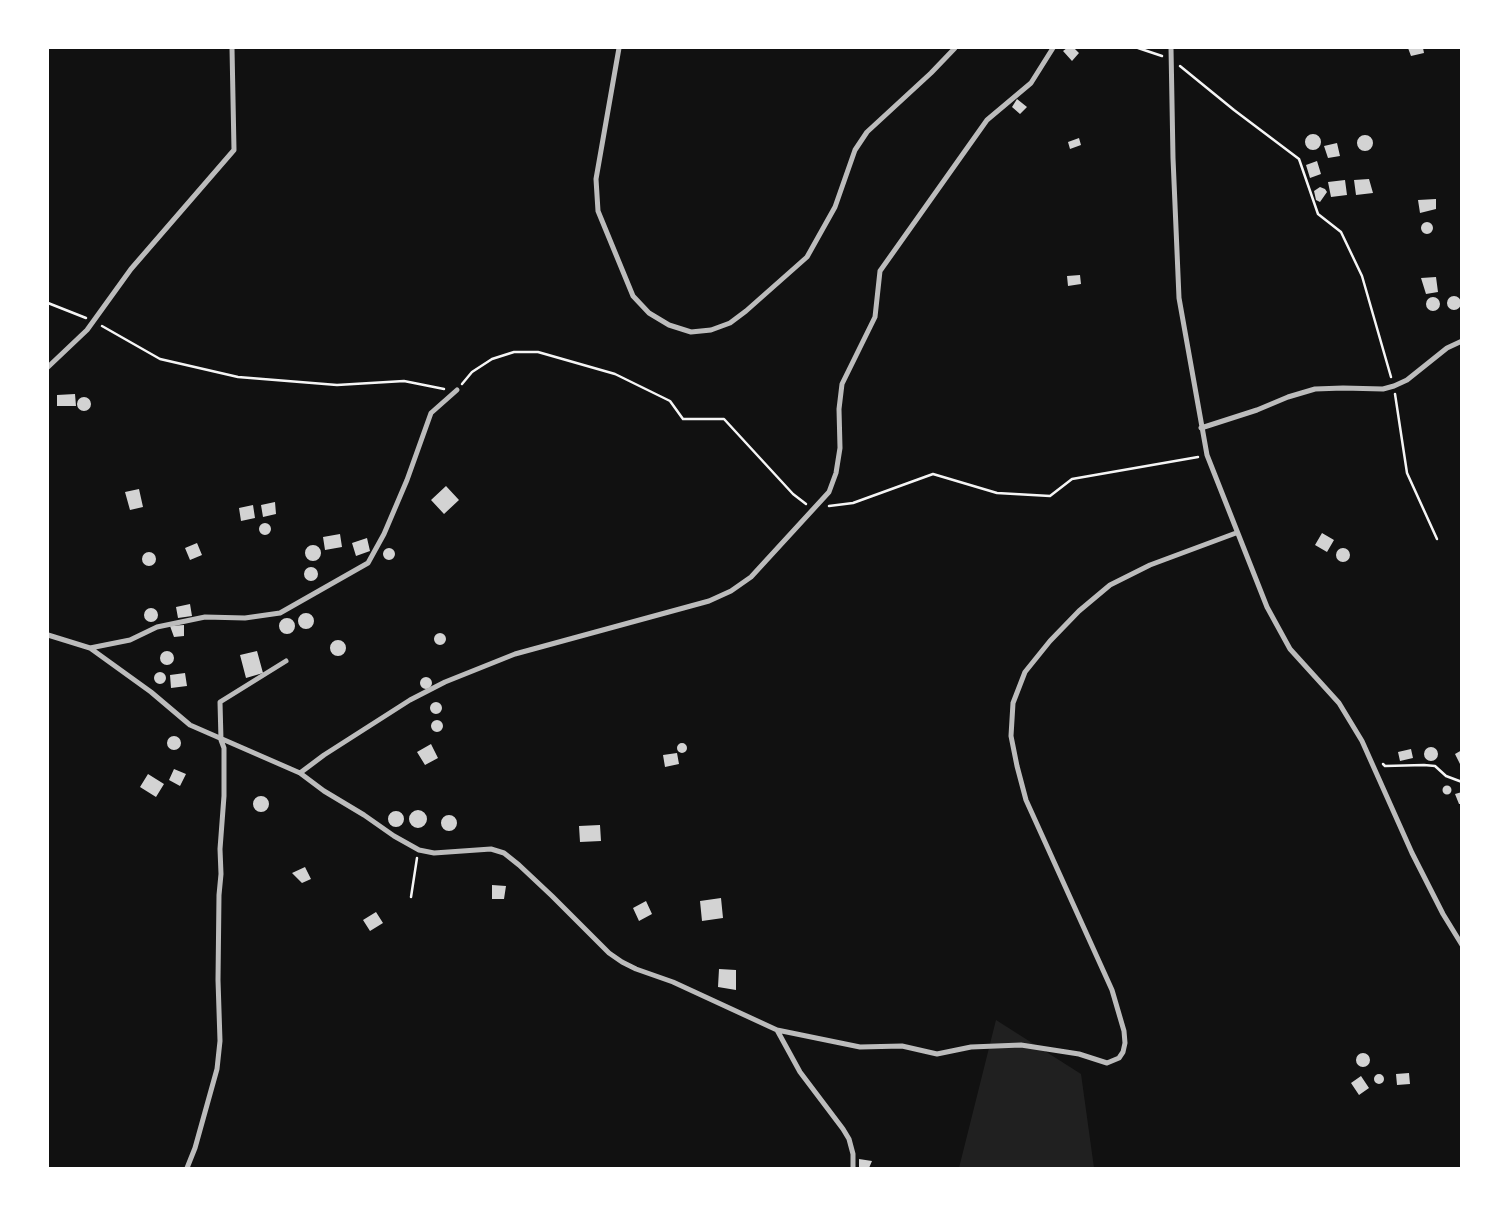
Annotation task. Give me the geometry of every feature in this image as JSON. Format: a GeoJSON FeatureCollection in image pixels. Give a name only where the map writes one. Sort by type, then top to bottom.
{"type":"FeatureCollection","features":[{"type":"Feature","properties":{"kind":"street"},"geometry":{"type":"LineString","coordinates":[[48,367],[88,330],[131,269],[234,150],[232,48]]}},
{"type":"Feature","properties":{"kind":"street"},"geometry":{"type":"LineString","coordinates":[[619,48],[596,179],[598,211],[633,296],[649,313],[669,325],[691,332],[711,330],[730,323],[807,257],[835,207],[855,150],[867,132],[931,73],[955,48]]}},
{"type":"Feature","properties":{"kind":"street"},"geometry":{"type":"LineString","coordinates":[[300,773],[324,755],[410,700],[474,669],[558,641],[630,624],[709,602],[731,591],[751,577],[829,492],[836,473],[840,448],[839,409],[842,384],[875,317],[880,270],[987,120],[1031,83],[1053,48]]}},
{"type":"Feature","properties":{"kind":"street"},"geometry":{"type":"LineString","coordinates":[[1171,48],[1173,158],[1179,298],[1207,455],[1266,607],[1290,649],[1340,703],[1362,741],[1412,853],[1443,914],[1462,945]]}},
{"type":"Feature","properties":{"kind":"street"},"geometry":{"type":"LineString","coordinates":[[1201,428],[1315,389],[1383,389],[1394,386],[1407,380],[1434,358],[1462,341]]}},
{"type":"Feature","properties":{"kind":"street"},"geometry":{"type":"LineString","coordinates":[[90,648],[130,640],[157,626],[205,616],[246,618],[280,613],[368,563],[384,534],[407,480],[431,413],[457,390]]}},
{"type":"Feature","properties":{"kind":"street"},"geometry":{"type":"LineString","coordinates":[[48,635],[90,648],[151,692],[190,725],[300,773],[324,791],[419,850],[434,852],[491,849],[504,853],[533,877],[609,953],[622,962],[636,970],[672,982],[777,1030],[860,1046],[902,1046],[937,1054],[971,1047],[1021,1045],[1079,1054],[1107,1063],[1119,1058],[1123,1052],[1125,1043],[1124,1031],[1112,990],[1026,800],[1011,736],[1013,703],[1025,672],[1050,641],[1079,611],[1110,585],[1150,566],[1236,533]]}},
{"type":"Feature","properties":{"kind":"street"},"geometry":{"type":"LineString","coordinates":[[188,1168],[217,1069],[220,1041],[218,980],[219,894],[224,796],[224,748],[221,740],[220,702],[286,661]]}},
{"type":"Feature","properties":{"kind":"street"},"geometry":{"type":"LineString","coordinates":[[777,1030],[800,1072],[846,1134],[852,1154],[853,1168]]}},
{"type":"Feature","properties":{"kind":"path"},"geometry":{"type":"LineString","coordinates":[[1138,48],[1172,60],[1299,159],[1318,214],[1341,232],[1362,276],[1394,386],[1406,473],[1437,540]]}},
{"type":"Feature","properties":{"kind":"path"},"geometry":{"type":"LineString","coordinates":[[48,303],[94,321],[160,359],[238,376],[337,385],[404,381],[457,390],[472,372],[492,359],[514,352],[538,352],[615,374],[670,401],[683,419],[724,419],[793,494],[812,509],[853,503],[933,474],[997,493],[1050,496],[1072,479],[1207,455]]}},
{"type":"Feature","properties":{"kind":"path"},"geometry":{"type":"LineString","coordinates":[[1379,760],[1385,766],[1435,766],[1446,776],[1462,782]]}},
{"type":"Feature","properties":{"kind":"path"},"geometry":{"type":"LineString","coordinates":[[411,897],[419,850]]}},
{"type":"Feature","properties":{"kind":"shaded area"},"geometry":{"type":"Polygon","coordinates":[[[996,1020],[1081,1074],[1094,1168],[959,1168],[996,1020]]]}},
{"type":"Feature","properties":{"kind":"building"},"geometry":{"type":"Polygon","coordinates":[[[1067,48],[1074,48],[1079,53],[1072,61],[1063,51],[1067,48]]]}},
{"type":"Feature","properties":{"kind":"building"},"geometry":{"type":"Polygon","coordinates":[[[1408,48],[1423,48],[1424,53],[1411,56],[1408,48]]]}},
{"type":"Feature","properties":{"kind":"building"},"geometry":{"type":"Polygon","coordinates":[[[1017,99],[1027,107],[1020,114],[1012,107],[1017,99]]]}},
{"type":"Feature","properties":{"kind":"building"},"geometry":{"type":"Polygon","coordinates":[[[1310,134],[1316,134],[1321,139],[1319,148],[1310,150],[1305,145],[1305,139],[1310,134]]]}},
{"type":"Feature","properties":{"kind":"building"},"geometry":{"type":"Polygon","coordinates":[[[1365,135],[1371,137],[1373,143],[1371,149],[1365,151],[1359,149],[1357,143],[1359,137],[1365,135]]]}},
{"type":"Feature","properties":{"kind":"building"},"geometry":{"type":"Polygon","coordinates":[[[1079,138],[1081,145],[1070,149],[1068,142],[1079,138]]]}},
{"type":"Feature","properties":{"kind":"building"},"geometry":{"type":"Polygon","coordinates":[[[1337,143],[1340,156],[1328,158],[1324,146],[1337,143]]]}},
{"type":"Feature","properties":{"kind":"building"},"geometry":{"type":"Polygon","coordinates":[[[1317,161],[1321,174],[1310,178],[1306,165],[1317,161]]]}},
{"type":"Feature","properties":{"kind":"building"},"geometry":{"type":"Polygon","coordinates":[[[1369,179],[1373,193],[1356,195],[1354,180],[1369,179]]]}},
{"type":"Feature","properties":{"kind":"building"},"geometry":{"type":"Polygon","coordinates":[[[1345,180],[1347,195],[1331,197],[1328,182],[1345,180]]]}},
{"type":"Feature","properties":{"kind":"building"},"geometry":{"type":"Polygon","coordinates":[[[1320,187],[1327,192],[1320,202],[1316,200],[1314,191],[1320,187]]]}},
{"type":"Feature","properties":{"kind":"building"},"geometry":{"type":"Polygon","coordinates":[[[1436,199],[1436,209],[1420,213],[1418,200],[1436,199]]]}},
{"type":"Feature","properties":{"kind":"building"},"geometry":{"type":"Polygon","coordinates":[[[1429,222],[1432,223],[1432,233],[1425,234],[1422,233],[1421,226],[1422,223],[1429,222]]]}},
{"type":"Feature","properties":{"kind":"building"},"geometry":{"type":"Polygon","coordinates":[[[1080,275],[1081,284],[1068,286],[1067,276],[1080,275]]]}},
{"type":"Feature","properties":{"kind":"building"},"geometry":{"type":"Polygon","coordinates":[[[1436,277],[1438,292],[1426,294],[1421,278],[1436,277]]]}},
{"type":"Feature","properties":{"kind":"building"},"geometry":{"type":"Polygon","coordinates":[[[1451,296],[1457,296],[1461,303],[1457,310],[1451,310],[1447,306],[1447,300],[1451,296]]]}},
{"type":"Feature","properties":{"kind":"building"},"geometry":{"type":"Polygon","coordinates":[[[1430,297],[1436,297],[1440,304],[1436,311],[1430,311],[1426,307],[1426,301],[1430,297]]]}},
{"type":"Feature","properties":{"kind":"building"},"geometry":{"type":"Polygon","coordinates":[[[75,394],[76,406],[57,406],[57,395],[75,394]]]}},
{"type":"Feature","properties":{"kind":"building"},"geometry":{"type":"Polygon","coordinates":[[[84,397],[89,399],[91,404],[89,409],[84,411],[79,409],[77,404],[79,399],[84,397]]]}},
{"type":"Feature","properties":{"kind":"building"},"geometry":{"type":"Polygon","coordinates":[[[446,486],[459,500],[444,514],[431,500],[446,486]]]}},
{"type":"Feature","properties":{"kind":"building"},"geometry":{"type":"Polygon","coordinates":[[[139,489],[143,507],[130,510],[125,492],[139,489]]]}},
{"type":"Feature","properties":{"kind":"building"},"geometry":{"type":"Polygon","coordinates":[[[275,502],[276,514],[263,517],[261,505],[275,502]]]}},
{"type":"Feature","properties":{"kind":"building"},"geometry":{"type":"Polygon","coordinates":[[[253,505],[255,518],[241,521],[239,508],[253,505]]]}},
{"type":"Feature","properties":{"kind":"building"},"geometry":{"type":"Polygon","coordinates":[[[267,523],[270,524],[270,534],[263,535],[260,534],[259,527],[260,524],[267,523]]]}},
{"type":"Feature","properties":{"kind":"building"},"geometry":{"type":"Polygon","coordinates":[[[1322,533],[1334,540],[1327,552],[1315,545],[1322,533]]]}},
{"type":"Feature","properties":{"kind":"building"},"geometry":{"type":"Polygon","coordinates":[[[340,534],[342,547],[325,550],[323,537],[340,534]]]}},
{"type":"Feature","properties":{"kind":"building"},"geometry":{"type":"Polygon","coordinates":[[[367,538],[370,551],[356,556],[352,543],[367,538]]]}},
{"type":"Feature","properties":{"kind":"building"},"geometry":{"type":"Polygon","coordinates":[[[197,543],[202,555],[190,560],[185,548],[197,543]]]}},
{"type":"Feature","properties":{"kind":"building"},"geometry":{"type":"Polygon","coordinates":[[[313,545],[319,547],[321,553],[319,559],[313,561],[307,559],[305,553],[307,547],[313,545]]]}},
{"type":"Feature","properties":{"kind":"building"},"geometry":{"type":"Polygon","coordinates":[[[387,548],[391,548],[395,554],[391,560],[387,560],[383,556],[383,552],[387,548]]]}},
{"type":"Feature","properties":{"kind":"building"},"geometry":{"type":"Polygon","coordinates":[[[1343,548],[1348,550],[1350,555],[1348,560],[1343,562],[1338,560],[1336,555],[1338,550],[1343,548]]]}},
{"type":"Feature","properties":{"kind":"building"},"geometry":{"type":"Polygon","coordinates":[[[146,552],[152,552],[156,559],[152,566],[146,566],[142,562],[142,556],[146,552]]]}},
{"type":"Feature","properties":{"kind":"building"},"geometry":{"type":"Polygon","coordinates":[[[308,567],[314,567],[318,574],[314,581],[308,581],[304,577],[304,571],[308,567]]]}},
{"type":"Feature","properties":{"kind":"building"},"geometry":{"type":"Polygon","coordinates":[[[190,604],[192,616],[178,618],[176,607],[190,604]]]}},
{"type":"Feature","properties":{"kind":"building"},"geometry":{"type":"Polygon","coordinates":[[[151,608],[156,610],[158,615],[156,620],[151,622],[146,620],[144,615],[146,610],[151,608]]]}},
{"type":"Feature","properties":{"kind":"building"},"geometry":{"type":"Polygon","coordinates":[[[306,613],[312,615],[314,621],[312,627],[306,629],[300,627],[298,621],[300,615],[306,613]]]}},
{"type":"Feature","properties":{"kind":"building"},"geometry":{"type":"Polygon","coordinates":[[[287,618],[293,620],[295,626],[293,632],[287,634],[281,632],[279,626],[281,620],[287,618]]]}},
{"type":"Feature","properties":{"kind":"building"},"geometry":{"type":"Polygon","coordinates":[[[184,625],[184,636],[174,637],[170,626],[184,625]]]}},
{"type":"Feature","properties":{"kind":"building"},"geometry":{"type":"Polygon","coordinates":[[[438,633],[442,633],[446,639],[442,645],[438,645],[434,641],[434,637],[438,633]]]}},
{"type":"Feature","properties":{"kind":"building"},"geometry":{"type":"Polygon","coordinates":[[[335,640],[341,640],[346,645],[344,654],[335,656],[330,651],[330,645],[335,640]]]}},
{"type":"Feature","properties":{"kind":"building"},"geometry":{"type":"Polygon","coordinates":[[[167,651],[172,653],[174,658],[172,663],[167,665],[162,663],[160,658],[162,653],[167,651]]]}},
{"type":"Feature","properties":{"kind":"building"},"geometry":{"type":"Polygon","coordinates":[[[257,651],[263,673],[246,678],[240,655],[257,651]]]}},
{"type":"Feature","properties":{"kind":"building"},"geometry":{"type":"Polygon","coordinates":[[[162,672],[165,673],[165,683],[158,684],[155,683],[154,676],[155,673],[162,672]]]}},
{"type":"Feature","properties":{"kind":"building"},"geometry":{"type":"Polygon","coordinates":[[[185,673],[187,686],[171,688],[170,675],[185,673]]]}},
{"type":"Feature","properties":{"kind":"building"},"geometry":{"type":"Polygon","coordinates":[[[424,677],[428,677],[432,683],[428,689],[424,689],[420,685],[420,681],[424,677]]]}},
{"type":"Feature","properties":{"kind":"building"},"geometry":{"type":"Polygon","coordinates":[[[434,702],[438,702],[442,708],[438,714],[434,714],[430,710],[430,706],[434,702]]]}},
{"type":"Feature","properties":{"kind":"building"},"geometry":{"type":"Polygon","coordinates":[[[435,720],[439,720],[443,726],[439,732],[435,732],[431,728],[431,724],[435,720]]]}},
{"type":"Feature","properties":{"kind":"building"},"geometry":{"type":"Polygon","coordinates":[[[174,736],[179,738],[181,743],[179,748],[174,750],[169,748],[167,743],[169,738],[174,736]]]}},
{"type":"Feature","properties":{"kind":"building"},"geometry":{"type":"Polygon","coordinates":[[[680,743],[684,743],[687,748],[686,752],[680,753],[677,750],[677,746],[680,743]]]}},
{"type":"Feature","properties":{"kind":"building"},"geometry":{"type":"Polygon","coordinates":[[[431,744],[438,758],[425,765],[417,752],[431,744]]]}},
{"type":"Feature","properties":{"kind":"building"},"geometry":{"type":"Polygon","coordinates":[[[1431,747],[1436,749],[1438,754],[1436,759],[1431,761],[1426,759],[1424,754],[1426,749],[1431,747]]]}},
{"type":"Feature","properties":{"kind":"building"},"geometry":{"type":"Polygon","coordinates":[[[1411,749],[1413,758],[1400,761],[1398,752],[1411,749]]]}},
{"type":"Feature","properties":{"kind":"building"},"geometry":{"type":"Polygon","coordinates":[[[1462,750],[1462,764],[1460,764],[1455,754],[1462,750]]]}},
{"type":"Feature","properties":{"kind":"building"},"geometry":{"type":"Polygon","coordinates":[[[677,753],[679,764],[665,767],[663,755],[677,753]]]}},
{"type":"Feature","properties":{"kind":"building"},"geometry":{"type":"Polygon","coordinates":[[[174,769],[186,774],[180,786],[169,780],[174,769]]]}},
{"type":"Feature","properties":{"kind":"building"},"geometry":{"type":"Polygon","coordinates":[[[148,774],[164,784],[156,797],[140,787],[148,774]]]}},
{"type":"Feature","properties":{"kind":"building"},"geometry":{"type":"Polygon","coordinates":[[[1447,785],[1452,790],[1447,795],[1442,790],[1447,785]]]}},
{"type":"Feature","properties":{"kind":"building"},"geometry":{"type":"Polygon","coordinates":[[[1462,792],[1462,804],[1459,804],[1455,794],[1462,792]]]}},
{"type":"Feature","properties":{"kind":"building"},"geometry":{"type":"Polygon","coordinates":[[[258,796],[264,796],[269,801],[267,810],[258,812],[253,807],[253,801],[258,796]]]}},
{"type":"Feature","properties":{"kind":"building"},"geometry":{"type":"Polygon","coordinates":[[[414,810],[422,810],[427,815],[425,826],[414,828],[409,823],[409,815],[414,810]]]}},
{"type":"Feature","properties":{"kind":"building"},"geometry":{"type":"Polygon","coordinates":[[[396,811],[404,819],[396,827],[388,819],[396,811]]]}},
{"type":"Feature","properties":{"kind":"building"},"geometry":{"type":"Polygon","coordinates":[[[449,815],[455,817],[457,823],[455,829],[449,831],[443,829],[441,823],[443,817],[449,815]]]}},
{"type":"Feature","properties":{"kind":"building"},"geometry":{"type":"Polygon","coordinates":[[[600,825],[601,841],[580,842],[579,826],[600,825]]]}},
{"type":"Feature","properties":{"kind":"building"},"geometry":{"type":"Polygon","coordinates":[[[305,867],[311,879],[302,883],[292,873],[305,867]]]}},
{"type":"Feature","properties":{"kind":"building"},"geometry":{"type":"Polygon","coordinates":[[[492,885],[506,886],[504,899],[492,899],[492,885]]]}},
{"type":"Feature","properties":{"kind":"building"},"geometry":{"type":"Polygon","coordinates":[[[721,898],[723,918],[702,921],[700,901],[721,898]]]}},
{"type":"Feature","properties":{"kind":"building"},"geometry":{"type":"Polygon","coordinates":[[[646,901],[652,914],[639,921],[633,908],[646,901]]]}},
{"type":"Feature","properties":{"kind":"building"},"geometry":{"type":"Polygon","coordinates":[[[376,912],[383,923],[370,931],[363,920],[376,912]]]}},
{"type":"Feature","properties":{"kind":"building"},"geometry":{"type":"Polygon","coordinates":[[[719,969],[736,970],[736,990],[718,987],[719,969]]]}},
{"type":"Feature","properties":{"kind":"building"},"geometry":{"type":"Polygon","coordinates":[[[1360,1053],[1366,1053],[1370,1060],[1366,1067],[1360,1067],[1356,1063],[1356,1057],[1360,1053]]]}},
{"type":"Feature","properties":{"kind":"building"},"geometry":{"type":"Polygon","coordinates":[[[1409,1073],[1410,1084],[1397,1085],[1396,1074],[1409,1073]]]}},
{"type":"Feature","properties":{"kind":"building"},"geometry":{"type":"Polygon","coordinates":[[[1379,1074],[1384,1079],[1379,1084],[1374,1079],[1379,1074]]]}},
{"type":"Feature","properties":{"kind":"building"},"geometry":{"type":"Polygon","coordinates":[[[1361,1076],[1369,1088],[1359,1095],[1351,1083],[1361,1076]]]}},
{"type":"Feature","properties":{"kind":"building"},"geometry":{"type":"Polygon","coordinates":[[[859,1159],[872,1161],[869,1168],[859,1167],[859,1159]]]}}]}
